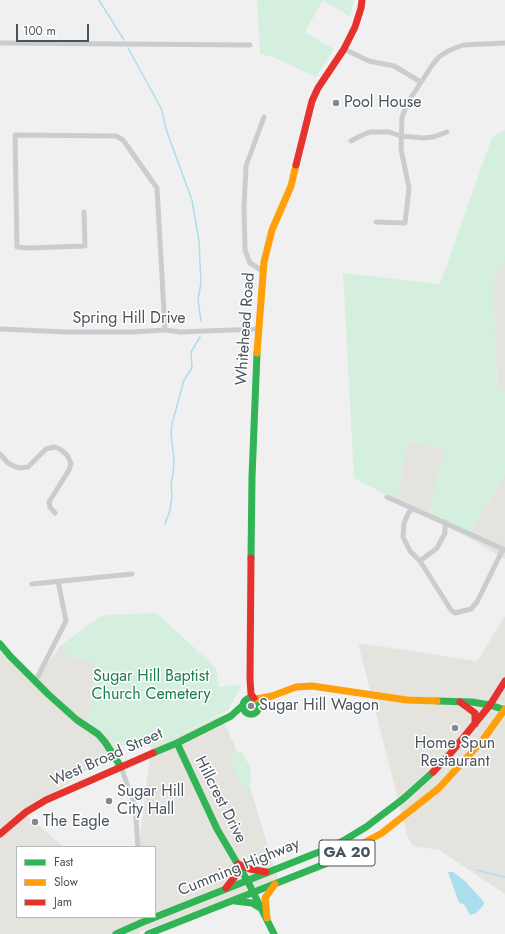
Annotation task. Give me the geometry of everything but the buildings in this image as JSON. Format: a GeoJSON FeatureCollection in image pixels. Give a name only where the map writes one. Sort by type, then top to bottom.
{"type":"FeatureCollection","features":[{"type":"Feature","properties":{"kind":"main road","name":"Whitehead Road"},"geometry":{"type":"LineString","coordinates":[[255,699],[251,694],[250,679],[252,477],[263,272],[272,230],[291,186],[312,101],[322,82],[344,49],[355,27],[362,0]]}},
{"type":"Feature","properties":{"kind":"main road"},"geometry":{"type":"LineString","coordinates":[[0,644],[35,682],[77,720],[98,734],[106,742],[121,767]]}},
{"type":"Feature","properties":{"kind":"main road","name":"Whitehead Road"},"geometry":{"type":"LineString","coordinates":[[244,702],[250,679]]}},
{"type":"Feature","properties":{"kind":"main road","name":"Cumming Highway"},"geometry":{"type":"LineString","coordinates":[[156,914],[324,850],[343,841],[366,827],[425,780],[450,754],[490,705],[505,681]]}},
{"type":"Feature","properties":{"kind":"main road"},"geometry":{"type":"LineString","coordinates":[[272,696],[254,714],[248,714],[244,710],[244,702],[272,696],[296,687],[312,686],[407,700],[460,702],[490,705],[505,709]]}},
{"type":"Feature","properties":{"kind":"main road"},"geometry":{"type":"LineString","coordinates":[[255,699],[259,703],[259,708]]}},
{"type":"Feature","properties":{"kind":"main road","name":"West Broad Street"},"geometry":{"type":"LineString","coordinates":[[0,834],[26,812],[46,800],[177,743],[231,716],[239,710],[244,702]]}},
{"type":"Feature","properties":{"kind":"main road"},"geometry":{"type":"LineString","coordinates":[[460,702],[475,713],[475,724]]}},
{"type":"Feature","properties":{"kind":"main road","name":"Cumming Highway"},"geometry":{"type":"LineString","coordinates":[[148,934],[325,864],[382,833],[439,788],[482,741],[505,709]]}},
{"type":"Feature","properties":{"kind":"main road","name":"West Broad Street"},"geometry":{"type":"LineString","coordinates":[[231,716],[248,714]]}},
{"type":"Feature","properties":{"kind":"main road","name":"Hillcrest Drive"},"geometry":{"type":"LineString","coordinates":[[177,743],[217,829],[247,880],[274,934]]}},
{"type":"Feature","properties":{"kind":"main road"},"geometry":{"type":"LineString","coordinates":[[226,888],[236,875],[238,864],[250,869],[266,872]]}},
{"type":"Feature","properties":{"kind":"main road"},"geometry":{"type":"LineString","coordinates":[[267,918],[265,898],[275,884]]}},
{"type":"Feature","properties":{"kind":"main road"},"geometry":{"type":"LineString","coordinates":[[231,901],[252,903],[262,909]]}},
{"type":"Feature","properties":{"kind":"main road","name":"Cumming Highway"},"geometry":{"type":"LineString","coordinates":[[116,934],[143,919]]}},
{"type":"Feature","properties":{"kind":"street"},"geometry":{"type":"LineString","coordinates":[[0,43],[250,45]]}},
{"type":"Feature","properties":{"kind":"street"},"geometry":{"type":"LineString","coordinates":[[376,222],[405,223],[409,188],[401,149],[402,117],[408,102],[439,57],[450,50],[463,45],[505,43]]}},
{"type":"Feature","properties":{"kind":"street"},"geometry":{"type":"LineString","coordinates":[[344,49],[369,61],[394,66],[421,82]]}},
{"type":"Feature","properties":{"kind":"street"},"geometry":{"type":"LineString","coordinates":[[263,272],[250,263],[245,250],[244,207],[246,166],[264,117]]}},
{"type":"Feature","properties":{"kind":"street"},"geometry":{"type":"LineString","coordinates":[[351,141],[370,132],[388,132],[401,136],[423,138],[433,137],[447,132]]}},
{"type":"Feature","properties":{"kind":"street"},"geometry":{"type":"LineString","coordinates":[[84,212],[85,246],[17,247],[15,134],[116,136],[123,140],[157,188],[164,330]]}},
{"type":"Feature","properties":{"kind":"street","name":"Spring Hill Drive"},"geometry":{"type":"LineString","coordinates":[[0,329],[66,332],[133,332],[164,330],[180,332],[259,329]]}},
{"type":"Feature","properties":{"kind":"street"},"geometry":{"type":"LineString","coordinates":[[0,454],[8,463],[16,468],[28,467],[46,449],[54,447],[60,449],[67,455],[71,463],[69,470],[50,502],[50,507],[55,513]]}},
{"type":"Feature","properties":{"kind":"street"},"geometry":{"type":"LineString","coordinates":[[387,497],[504,550],[477,602],[471,609],[455,613],[450,610],[420,562],[410,551],[403,538],[404,523],[408,512],[413,509]]}},
{"type":"Feature","properties":{"kind":"street"},"geometry":{"type":"LineString","coordinates":[[420,562],[437,548],[445,533],[445,522]]}},
{"type":"Feature","properties":{"kind":"street"},"geometry":{"type":"LineString","coordinates":[[32,584],[132,574]]}},
{"type":"Feature","properties":{"kind":"street"},"geometry":{"type":"LineString","coordinates":[[35,682],[66,621],[58,581]]}},
{"type":"Feature","properties":{"kind":"street"},"geometry":{"type":"LineString","coordinates":[[121,767],[135,806],[138,846]]}},
{"type":"Feature","properties":{"kind":"shaded area"},"geometry":{"type":"Polygon","coordinates":[[[505,260],[505,393],[497,386],[493,281],[505,260]]]}},
{"type":"Feature","properties":{"kind":"shaded area"},"geometry":{"type":"Polygon","coordinates":[[[408,441],[444,449],[428,517],[396,500],[408,441]]]}},
{"type":"Feature","properties":{"kind":"shaded area"},"geometry":{"type":"Polygon","coordinates":[[[505,475],[505,559],[467,537],[505,475]]]}},
{"type":"Feature","properties":{"kind":"shaded area"},"geometry":{"type":"Polygon","coordinates":[[[505,616],[505,894],[439,850],[413,846],[408,838],[358,643],[477,661],[505,616]]]}},
{"type":"Feature","properties":{"kind":"shaded area"},"geometry":{"type":"Polygon","coordinates":[[[0,644],[36,680],[61,645],[71,657],[97,662],[88,722],[108,735],[114,745],[122,745],[25,814],[63,846],[16,846],[16,918],[156,918],[156,846],[139,846],[151,746],[175,737],[221,715],[243,765],[279,882],[139,932],[139,934],[0,934],[0,644]]]}},
{"type":"Feature","properties":{"kind":"green space"},"geometry":{"type":"Polygon","coordinates":[[[257,0],[323,0],[305,32],[334,49],[316,77],[273,57],[260,54],[257,0]]]}},
{"type":"Feature","properties":{"kind":"green space"},"geometry":{"type":"Polygon","coordinates":[[[323,0],[354,0],[350,17],[323,0]]]}},
{"type":"Feature","properties":{"kind":"green space"},"geometry":{"type":"Polygon","coordinates":[[[505,130],[505,260],[493,281],[497,386],[505,393],[505,475],[467,537],[428,517],[444,449],[408,441],[396,500],[354,478],[343,273],[440,284],[492,137],[505,130]]]}},
{"type":"Feature","properties":{"kind":"green space","name":"Sugar Hill Baptist Church Cemetery"},"geometry":{"type":"Polygon","coordinates":[[[157,613],[216,668],[219,687],[242,684],[228,710],[175,737],[151,746],[114,745],[108,735],[88,722],[97,663],[71,657],[61,645],[102,615],[157,613]]]}},
{"type":"Feature","properties":{"kind":"green space"},"geometry":{"type":"Polygon","coordinates":[[[241,752],[250,766],[251,783],[245,794],[230,760],[234,753],[241,752]]]}},
{"type":"Feature","properties":{"kind":"water"},"geometry":{"type":"Polygon","coordinates":[[[448,872],[453,872],[465,881],[484,902],[483,906],[476,913],[470,915],[464,904],[459,903],[448,872]]]}},
{"type":"Feature","properties":{"kind":"waterway"},"geometry":{"type":"LineString","coordinates":[[99,0],[124,40]]}},
{"type":"Feature","properties":{"kind":"waterway"},"geometry":{"type":"LineString","coordinates":[[128,48],[161,108],[167,132],[192,200],[199,241],[201,283],[198,299],[201,321]]}},
{"type":"Feature","properties":{"kind":"waterway"},"geometry":{"type":"LineString","coordinates":[[165,524],[170,510],[172,496],[171,484],[174,459],[171,434],[172,424],[184,380],[192,368],[191,352],[200,337]]}},
{"type":"Feature","properties":{"kind":"waterway"},"geometry":{"type":"LineString","coordinates":[[476,870],[505,877]]}},
{"type":"Feature","properties":{"kind":"traffic: fast"},"geometry":{"type":"LineString","coordinates":[[251,558],[252,477],[257,353]]}},
{"type":"Feature","properties":{"kind":"traffic: fast"},"geometry":{"type":"LineString","coordinates":[[0,644],[49,695],[77,720],[98,734],[121,767]]}},
{"type":"Feature","properties":{"kind":"traffic: fast"},"geometry":{"type":"LineString","coordinates":[[248,698],[254,698],[259,703],[259,706],[257,712],[254,714],[248,714],[243,709],[243,703],[248,698]]}},
{"type":"Feature","properties":{"kind":"traffic: fast"},"geometry":{"type":"LineString","coordinates":[[437,701],[472,702],[490,705],[505,710]]}},
{"type":"Feature","properties":{"kind":"traffic: fast"},"geometry":{"type":"LineString","coordinates":[[153,753],[177,743],[231,716],[243,705]]}},
{"type":"Feature","properties":{"kind":"traffic: fast"},"geometry":{"type":"LineString","coordinates":[[177,743],[217,829],[247,880],[274,934]]}},
{"type":"Feature","properties":{"kind":"traffic: fast"},"geometry":{"type":"LineString","coordinates":[[156,917],[324,850],[343,841],[366,827],[403,799],[433,772]]}},
{"type":"Feature","properties":{"kind":"traffic: fast"},"geometry":{"type":"LineString","coordinates":[[148,934],[325,864],[358,846]]}},
{"type":"Feature","properties":{"kind":"traffic: fast"},"geometry":{"type":"LineString","coordinates":[[235,901],[252,903],[262,909]]}},
{"type":"Feature","properties":{"kind":"traffic: fast"},"geometry":{"type":"LineString","coordinates":[[116,934],[153,918]]}},
{"type":"Feature","properties":{"kind":"traffic: slow"},"geometry":{"type":"LineString","coordinates":[[257,353],[264,262],[272,230],[291,186],[296,165]]}},
{"type":"Feature","properties":{"kind":"traffic: slow"},"geometry":{"type":"LineString","coordinates":[[256,699],[272,696],[296,687],[312,686],[407,700],[437,701]]}},
{"type":"Feature","properties":{"kind":"traffic: slow"},"geometry":{"type":"LineString","coordinates":[[358,846],[382,833],[439,788],[482,741],[505,709]]}},
{"type":"Feature","properties":{"kind":"traffic: slow"},"geometry":{"type":"LineString","coordinates":[[267,918],[265,898],[275,884]]}},
{"type":"Feature","properties":{"kind":"traffic: jam"},"geometry":{"type":"LineString","coordinates":[[296,165],[312,101],[318,88],[344,49],[355,27],[362,0]]}},
{"type":"Feature","properties":{"kind":"traffic: jam"},"geometry":{"type":"LineString","coordinates":[[251,558],[250,679],[251,694],[254,698]]}},
{"type":"Feature","properties":{"kind":"traffic: jam"},"geometry":{"type":"LineString","coordinates":[[433,772],[450,754],[490,705],[505,681]]}},
{"type":"Feature","properties":{"kind":"traffic: jam"},"geometry":{"type":"LineString","coordinates":[[460,702],[475,713],[475,724]]}},
{"type":"Feature","properties":{"kind":"traffic: jam"},"geometry":{"type":"LineString","coordinates":[[0,834],[26,812],[46,800],[153,753]]}},
{"type":"Feature","properties":{"kind":"traffic: jam"},"geometry":{"type":"LineString","coordinates":[[226,888],[236,875],[238,864],[250,869],[266,872]]}},
{"type":"Feature","properties":{"kind":"place","name":"Pool House"},"geometry":{"type":"Point","coordinates":[336,103]}},
{"type":"Feature","properties":{"kind":"place","name":"Sugar Hill Wagon"},"geometry":{"type":"Point","coordinates":[251,706]}},
{"type":"Feature","properties":{"kind":"place","name":"Home Spun Restaurant"},"geometry":{"type":"Point","coordinates":[455,728]}},
{"type":"Feature","properties":{"kind":"place","name":"Sugar Hill City Hall"},"geometry":{"type":"Point","coordinates":[109,801]}},
{"type":"Feature","properties":{"kind":"place","name":"The Eagle"},"geometry":{"type":"Point","coordinates":[35,822]}}]}
